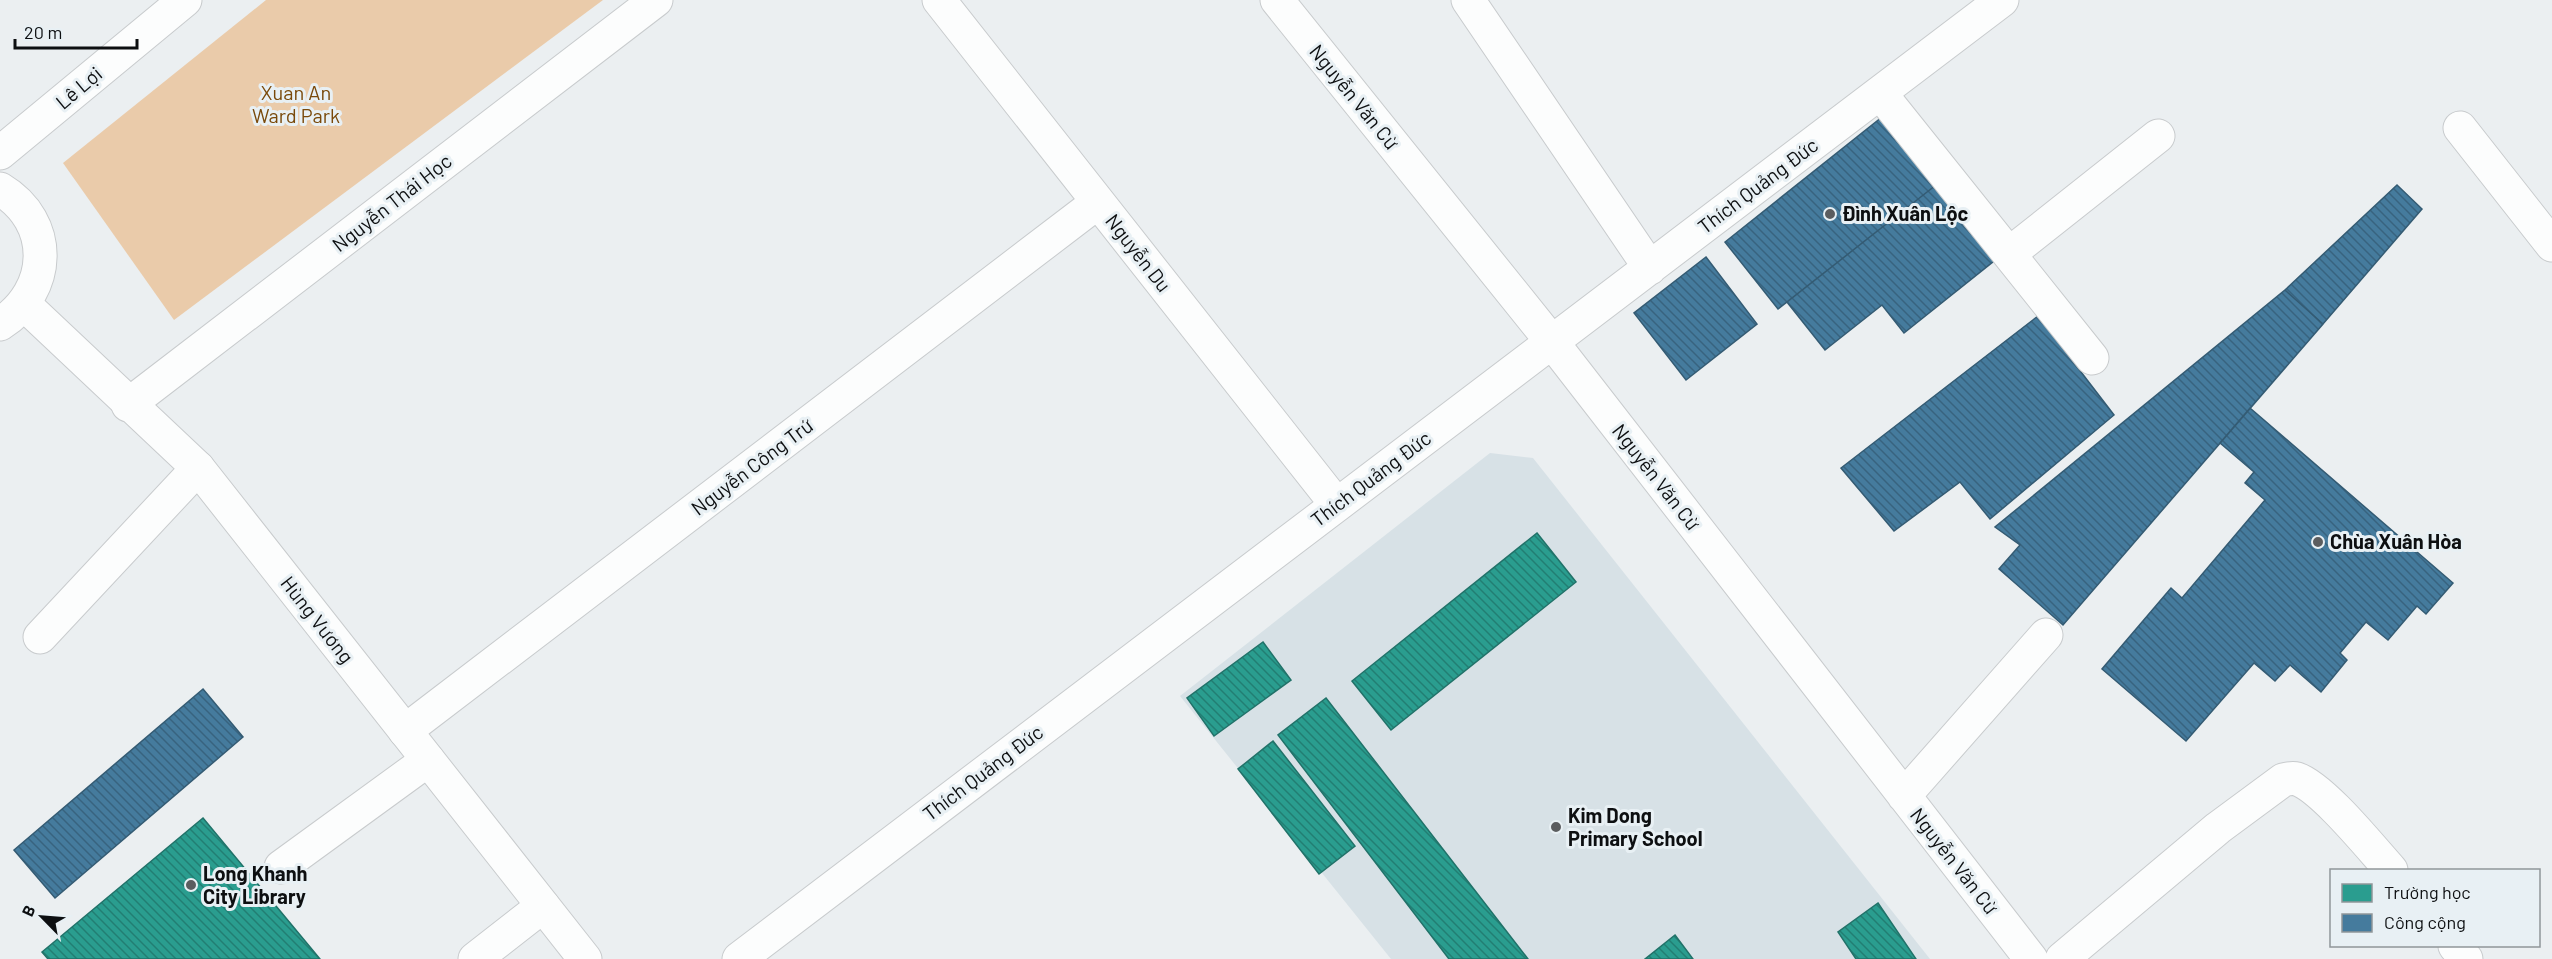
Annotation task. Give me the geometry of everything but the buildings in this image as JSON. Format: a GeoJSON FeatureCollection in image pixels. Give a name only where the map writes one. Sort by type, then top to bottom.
{"type":"FeatureCollection","features":[{"type":"Feature","properties":{"kind":"street","name":"Lê Lợi"},"geometry":{"type":"LineString","coordinates":[[0,153],[185,0]]}},
{"type":"Feature","properties":{"kind":"street","name":"Nguyễn Thái Học"},"geometry":{"type":"LineString","coordinates":[[128,405],[656,0]]}},
{"type":"Feature","properties":{"kind":"street","name":"Nguyễn Văn Cừ"},"geometry":{"type":"LineString","coordinates":[[1277,0],[1551,342],[2031,959]]}},
{"type":"Feature","properties":{"kind":"street"},"geometry":{"type":"LineString","coordinates":[[1468,0],[1650,268]]}},
{"type":"Feature","properties":{"kind":"street","name":"Thích Quảng Đức"},"geometry":{"type":"LineString","coordinates":[[739,959],[2002,0]]}},
{"type":"Feature","properties":{"kind":"street","name":"Nguyễn Du"},"geometry":{"type":"LineString","coordinates":[[946,3],[1098,202],[1337,505]]}},
{"type":"Feature","properties":{"kind":"street"},"geometry":{"type":"LineString","coordinates":[[1880,93],[2092,358]]}},
{"type":"Feature","properties":{"kind":"street"},"geometry":{"type":"LineString","coordinates":[[2460,128],[2552,245]]}},
{"type":"Feature","properties":{"kind":"street"},"geometry":{"type":"LineString","coordinates":[[2009,254],[2158,136]]}},
{"type":"Feature","properties":{"kind":"street"},"geometry":{"type":"LineString","coordinates":[[0,189],[24,209],[36,230],[39,242],[40,261],[37,279],[12,314]]}},
{"type":"Feature","properties":{"kind":"street","name":"Nguyễn Công Trứ"},"geometry":{"type":"LineString","coordinates":[[405,731],[1098,202]]}},
{"type":"Feature","properties":{"kind":"street","name":"Hùng Vương"},"geometry":{"type":"LineString","coordinates":[[12,314],[128,405],[198,468],[585,959]]}},
{"type":"Feature","properties":{"kind":"street"},"geometry":{"type":"LineString","coordinates":[[40,637],[198,468]]}},
{"type":"Feature","properties":{"kind":"street"},"geometry":{"type":"LineString","coordinates":[[1904,796],[2046,635]]}},
{"type":"Feature","properties":{"kind":"street"},"geometry":{"type":"LineString","coordinates":[[281,867],[428,760]]}},
{"type":"Feature","properties":{"kind":"street"},"geometry":{"type":"LineString","coordinates":[[2062,959],[2218,828],[2283,780],[2295,778],[2309,787],[2343,817],[2390,869]]}},
{"type":"Feature","properties":{"kind":"street"},"geometry":{"type":"LineString","coordinates":[[475,959],[543,906]]}},
{"type":"Feature","properties":{"kind":"street"},"geometry":{"type":"LineString","coordinates":[[2457,947],[2466,959]]}},
{"type":"Feature","properties":{"kind":"shaded area","name":"Kim Dong Primary School"},"geometry":{"type":"Polygon","coordinates":[[[1490,453],[1533,458],[1930,959],[1391,959],[1180,696],[1490,453]]]}},
{"type":"Feature","properties":{"kind":"green space","name":"Xuan An Ward Park"},"geometry":{"type":"Polygon","coordinates":[[[266,0],[603,0],[174,320],[63,163],[266,0]]]}},
{"type":"Feature","properties":{"kind":"place","name":"Đình Xuân Lộc"},"geometry":{"type":"Point","coordinates":[1830,214]}},
{"type":"Feature","properties":{"kind":"place","name":"Chùa Xuân Hòa"},"geometry":{"type":"Point","coordinates":[2318,542]}},
{"type":"Feature","properties":{"kind":"place","name":"Kim Dong Primary School"},"geometry":{"type":"Point","coordinates":[1556,827]}},
{"type":"Feature","properties":{"kind":"place","name":"Long Khanh City Library"},"geometry":{"type":"Point","coordinates":[191,885]}}]}
